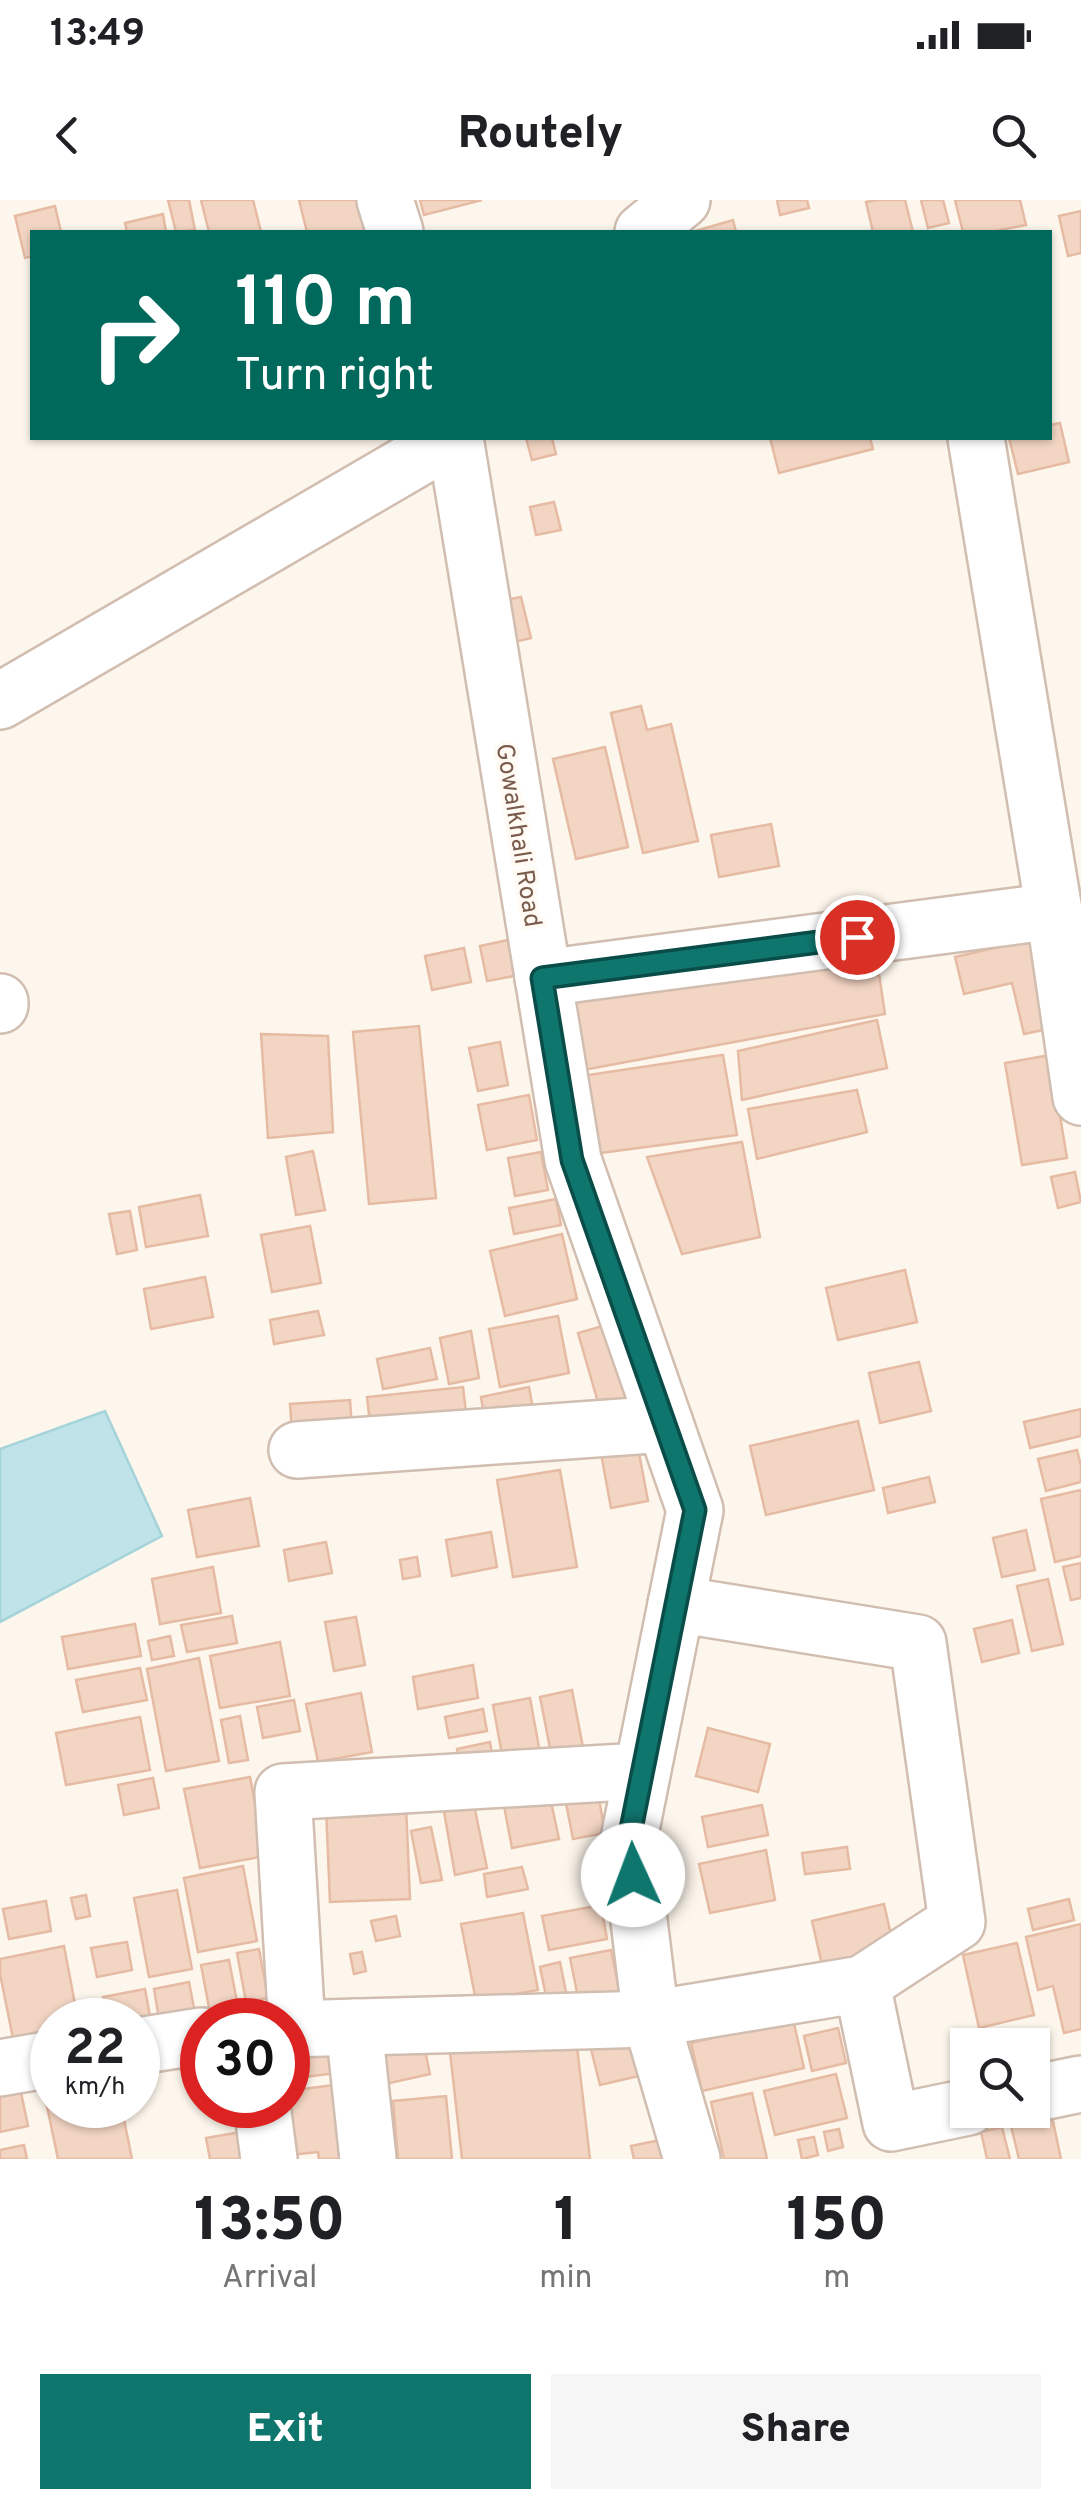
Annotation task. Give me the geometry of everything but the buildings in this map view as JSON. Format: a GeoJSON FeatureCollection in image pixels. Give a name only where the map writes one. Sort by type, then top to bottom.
{"type":"FeatureCollection","features":[{"type":"Feature","properties":{"kind":"street"},"geometry":{"type":"LineString","coordinates":[[385,200],[394,230]]}},
{"type":"Feature","properties":{"kind":"street"},"geometry":{"type":"LineString","coordinates":[[645,230],[682,200]]}},
{"type":"Feature","properties":{"kind":"street"},"geometry":{"type":"LineString","coordinates":[[0,700],[451,440]]}},
{"type":"Feature","properties":{"kind":"street","name":"Gowalkhali Road"},"geometry":{"type":"LineString","coordinates":[[454,440],[572,1160],[695,1510],[629,1839],[651,2019],[692,2159]]}},
{"type":"Feature","properties":{"kind":"street"},"geometry":{"type":"LineString","coordinates":[[976,440],[1081,1097]]}},
{"type":"Feature","properties":{"kind":"street"},"geometry":{"type":"LineString","coordinates":[[542,978],[1054,911]]}},
{"type":"Feature","properties":{"kind":"street"},"geometry":{"type":"LineString","coordinates":[[298,1450],[666,1424]]}},
{"type":"Feature","properties":{"kind":"street"},"geometry":{"type":"LineString","coordinates":[[310,2028],[651,2019],[862,1984],[957,1922],[918,1643],[676,1604]]}},
{"type":"Feature","properties":{"kind":"street"},"geometry":{"type":"LineString","coordinates":[[291,1998],[282,1792],[642,1772]]}},
{"type":"Feature","properties":{"kind":"street"},"geometry":{"type":"LineString","coordinates":[[862,1984],[890,2122],[950,2110]]}},
{"type":"Feature","properties":{"kind":"street"},"geometry":{"type":"LineString","coordinates":[[354,2026],[368,2159]]}},
{"type":"Feature","properties":{"kind":"street"},"geometry":{"type":"LineString","coordinates":[[0,2068],[30,2063]]}},
{"type":"Feature","properties":{"kind":"street"},"geometry":{"type":"LineString","coordinates":[[1050,2090],[1081,2084]]}},
{"type":"Feature","properties":{"kind":"street"},"geometry":{"type":"LineString","coordinates":[[265,2128],[269,2159]]}},
{"type":"Feature","properties":{"kind":"water"},"geometry":{"type":"Polygon","coordinates":[[[105,1411],[162,1536],[0,1622],[0,1449],[105,1411]]]}},
{"type":"Feature","properties":{"kind":"route"},"geometry":{"type":"LineString","coordinates":[[633,1875],[629,1839],[695,1510],[572,1160],[542,978],[857,937]]}}]}
